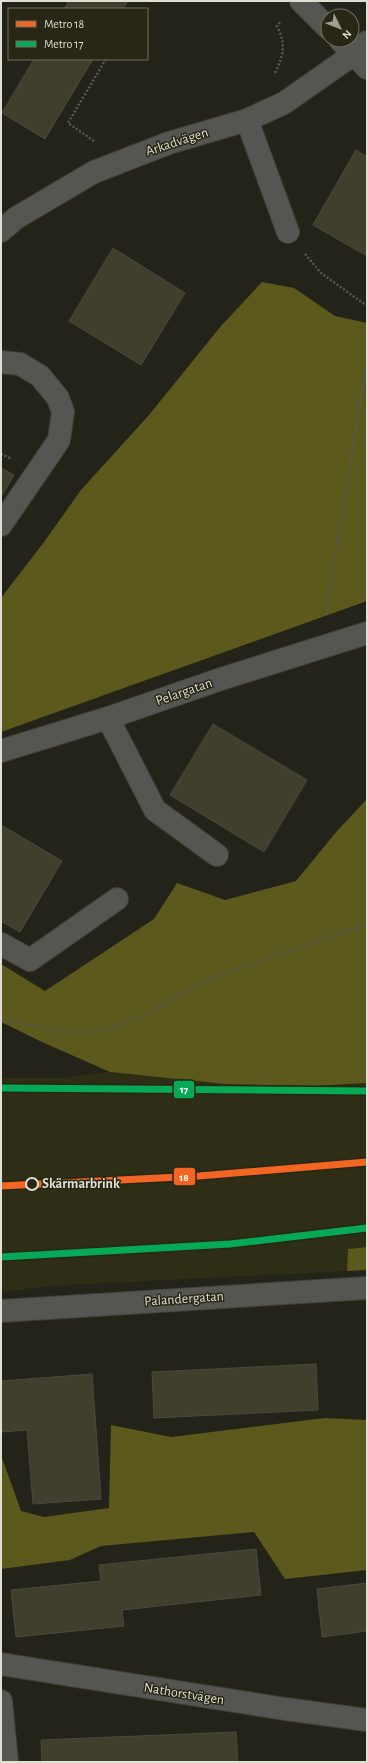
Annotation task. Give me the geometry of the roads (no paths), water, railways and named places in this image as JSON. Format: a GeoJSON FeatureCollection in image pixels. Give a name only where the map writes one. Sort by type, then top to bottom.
{"type":"FeatureCollection","features":[{"type":"Feature","properties":{"kind":"street"},"geometry":{"type":"LineString","coordinates":[[301,1],[320,20]]}},
{"type":"Feature","properties":{"kind":"street","name":"Arkadvägen"},"geometry":{"type":"LineString","coordinates":[[1,231],[16,218],[94,172],[169,143],[247,120],[284,103],[357,51]]}},
{"type":"Feature","properties":{"kind":"street"},"geometry":{"type":"LineString","coordinates":[[247,120],[288,232]]}},
{"type":"Feature","properties":{"kind":"street"},"geometry":{"type":"LineString","coordinates":[[1,362],[20,364],[40,376],[58,398],[63,412],[59,440],[1,525]]}},
{"type":"Feature","properties":{"kind":"street","name":"Pelargatan"},"geometry":{"type":"LineString","coordinates":[[1,751],[108,718],[221,679],[367,633]]}},
{"type":"Feature","properties":{"kind":"street"},"geometry":{"type":"LineString","coordinates":[[108,718],[155,810],[217,855]]}},
{"type":"Feature","properties":{"kind":"street"},"geometry":{"type":"LineString","coordinates":[[1,944],[30,960],[117,899]]}},
{"type":"Feature","properties":{"kind":"street","name":"Palandergatan"},"geometry":{"type":"LineString","coordinates":[[1,1311],[367,1288]]}},
{"type":"Feature","properties":{"kind":"street","name":"Nathorstvägen"},"geometry":{"type":"LineString","coordinates":[[1,1664],[285,1710],[367,1720]]}},
{"type":"Feature","properties":{"kind":"street"},"geometry":{"type":"LineString","coordinates":[[1,1701],[7,1762]]}},
{"type":"Feature","properties":{"kind":"metro line","name":"17"},"geometry":{"type":"LineString","coordinates":[[1,1088],[367,1091]]}},
{"type":"Feature","properties":{"kind":"metro line","name":"18"},"geometry":{"type":"LineString","coordinates":[[1,1186],[199,1176],[367,1162]]}},
{"type":"Feature","properties":{"kind":"metro line","name":"17"},"geometry":{"type":"LineString","coordinates":[[1,1257],[230,1244],[367,1228]]}},
{"type":"Feature","properties":{"kind":"place","name":"Skärmarbrink"},"geometry":{"type":"Point","coordinates":[32,1184]}}]}
